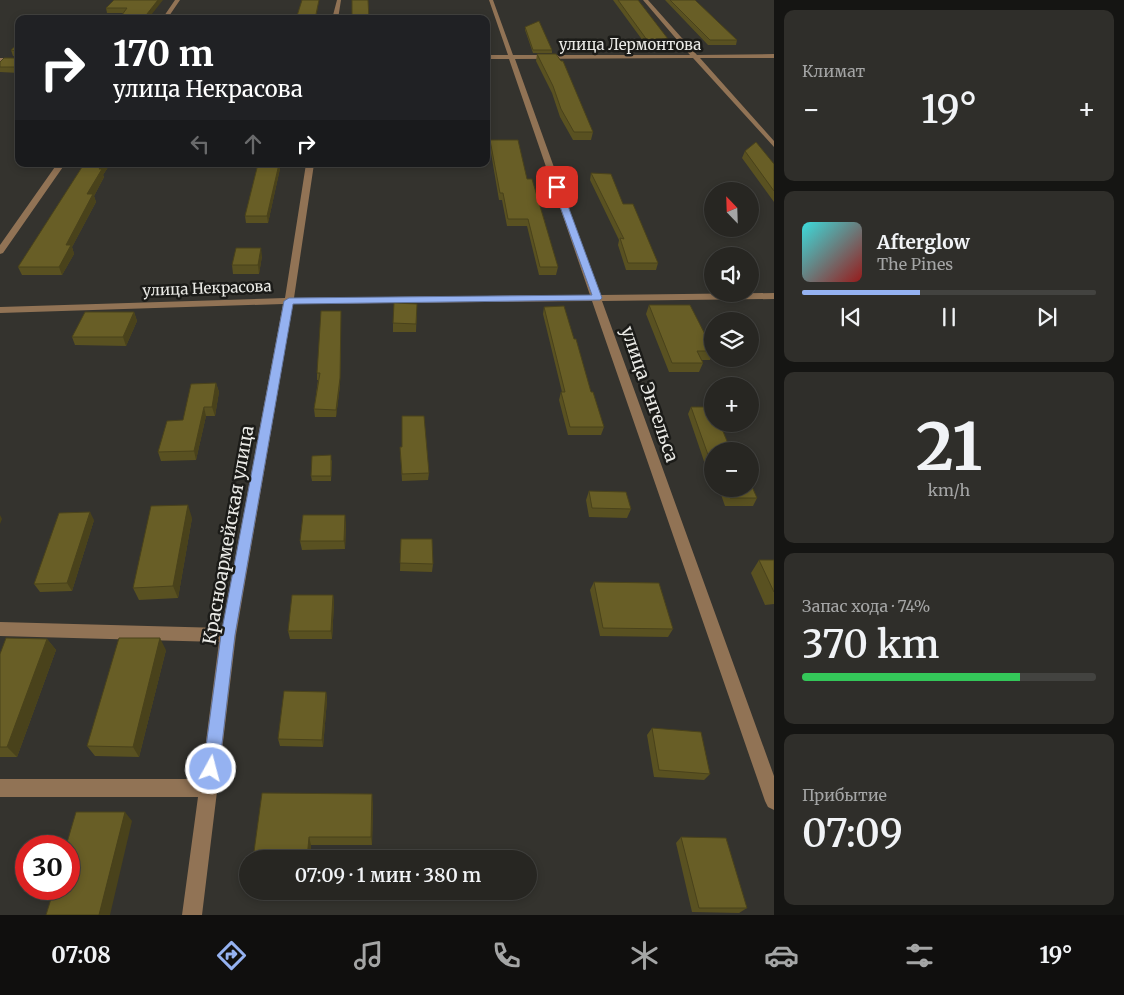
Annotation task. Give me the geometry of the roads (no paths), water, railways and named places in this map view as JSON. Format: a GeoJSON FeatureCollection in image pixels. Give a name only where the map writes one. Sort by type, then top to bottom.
{"type":"FeatureCollection","features":[{"type":"Feature","properties":{"kind":"street"},"geometry":{"type":"LineString","coordinates":[[167,15],[178,0]]}},
{"type":"Feature","properties":{"kind":"street"},"geometry":{"type":"LineString","coordinates":[[336,15],[339,0]]}},
{"type":"Feature","properties":{"kind":"street","name":"улица Энгельса"},"geometry":{"type":"LineString","coordinates":[[491,0],[774,801]]}},
{"type":"Feature","properties":{"kind":"street"},"geometry":{"type":"LineString","coordinates":[[645,0],[774,144]]}},
{"type":"Feature","properties":{"kind":"street","name":"улица Лермонтова"},"geometry":{"type":"LineString","coordinates":[[490,57],[774,56]]}},
{"type":"Feature","properties":{"kind":"street"},"geometry":{"type":"LineString","coordinates":[[0,60],[15,60]]}},
{"type":"Feature","properties":{"kind":"street"},"geometry":{"type":"LineString","coordinates":[[0,251],[59,167]]}},
{"type":"Feature","properties":{"kind":"street","name":"Красноармейская улица"},"geometry":{"type":"LineString","coordinates":[[192,915],[228,635],[289,301],[310,167]]}},
{"type":"Feature","properties":{"kind":"street","name":"улица Некрасова"},"geometry":{"type":"LineString","coordinates":[[0,310],[289,301],[774,296]]}},
{"type":"Feature","properties":{"kind":"street"},"geometry":{"type":"LineString","coordinates":[[0,629],[228,635]]}},
{"type":"Feature","properties":{"kind":"street"},"geometry":{"type":"LineString","coordinates":[[0,788],[209,788]]}}]}
